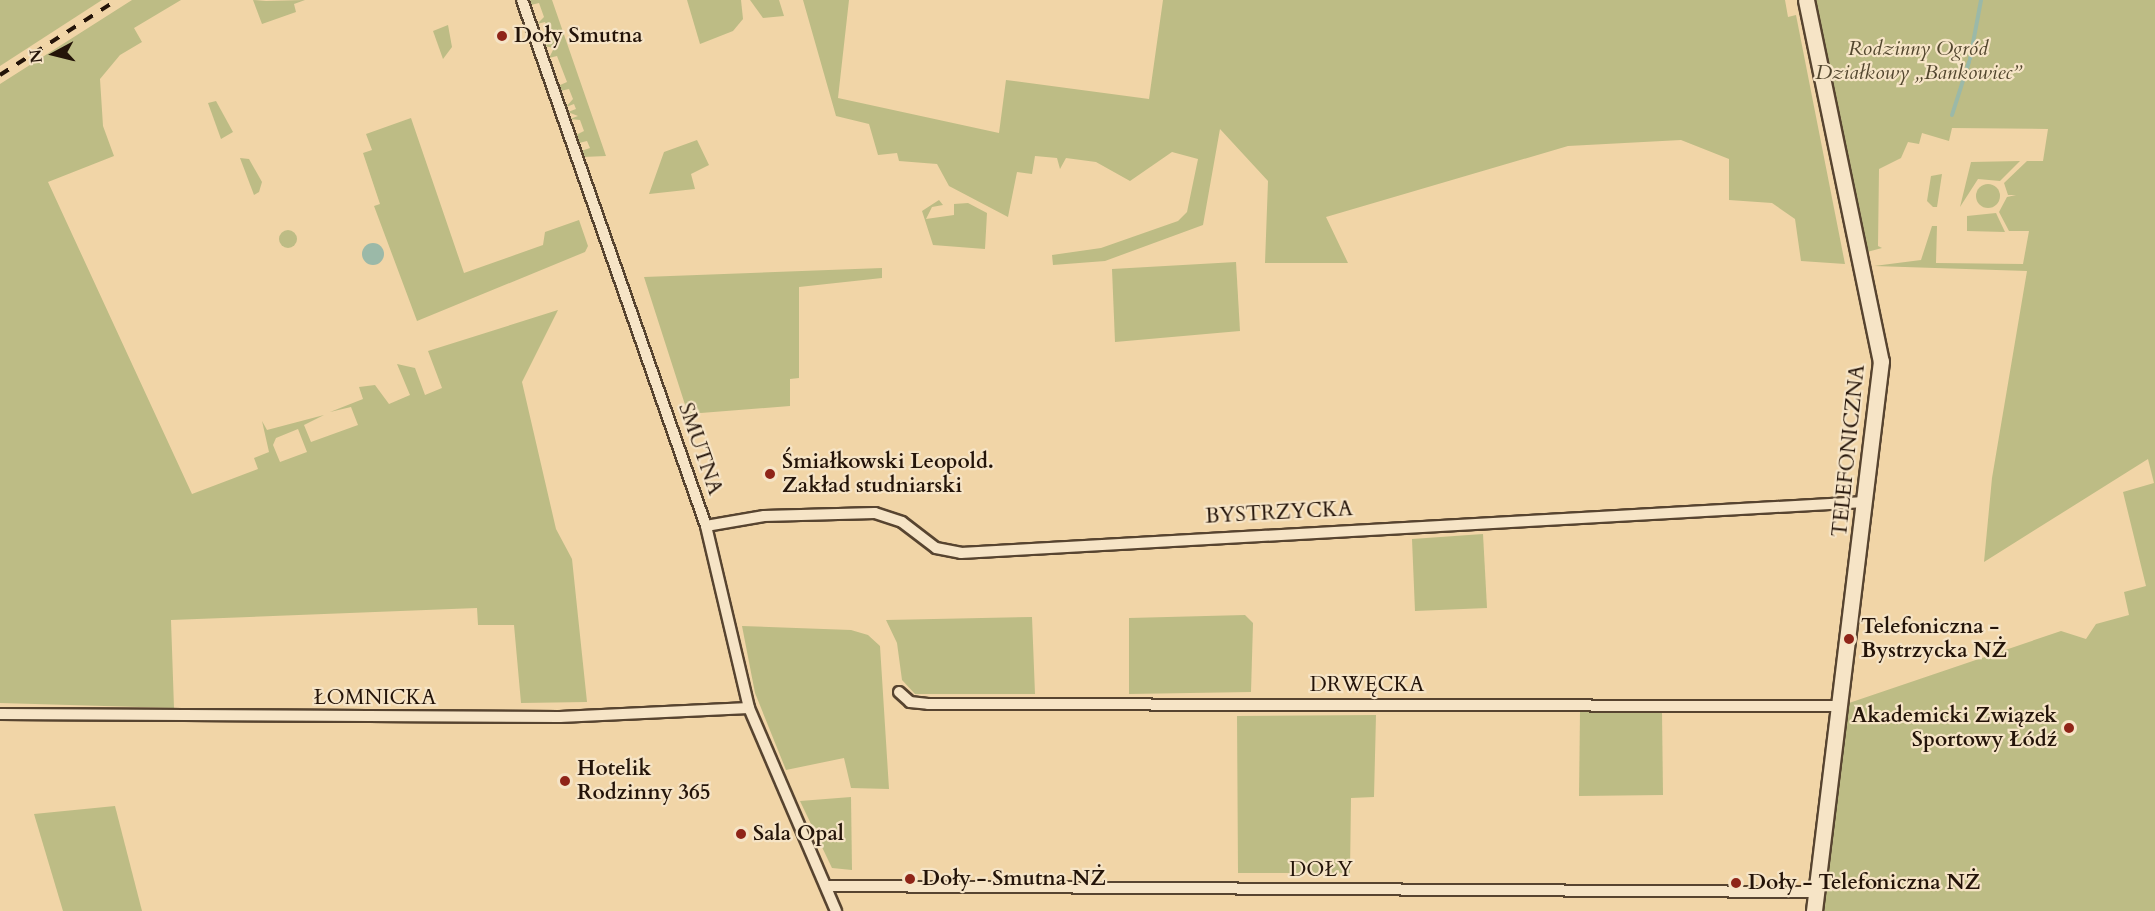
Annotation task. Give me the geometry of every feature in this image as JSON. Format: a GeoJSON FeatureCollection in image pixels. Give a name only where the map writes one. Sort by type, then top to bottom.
{"type":"FeatureCollection","features":[{"type":"Feature","properties":{"kind":"street","name":"SMUTNA"},"geometry":{"type":"LineString","coordinates":[[522,0],[706,526],[749,708],[836,911]]}},
{"type":"Feature","properties":{"kind":"street","name":"TELEFONICZNA"},"geometry":{"type":"LineString","coordinates":[[1806,0],[1879,341],[1865,502],[1814,911]]}},
{"type":"Feature","properties":{"kind":"street","name":"BYSTRZYCKA"},"geometry":{"type":"LineString","coordinates":[[706,526],[764,516],[875,513],[902,522],[936,548],[961,553],[1865,502]]}},
{"type":"Feature","properties":{"kind":"street","name":"DRWĘCKA"},"geometry":{"type":"LineString","coordinates":[[899,692],[910,702],[928,704],[1839,706]]}},
{"type":"Feature","properties":{"kind":"street","name":"ŁOMNICKA"},"geometry":{"type":"LineString","coordinates":[[0,714],[548,717],[749,708]]}},
{"type":"Feature","properties":{"kind":"street","name":"DOŁY"},"geometry":{"type":"LineString","coordinates":[[826,886],[1816,892]]}},
{"type":"Feature","properties":{"kind":"green space"},"geometry":{"type":"Polygon","coordinates":[[[0,0],[102,0],[0,66],[0,0]]]}},
{"type":"Feature","properties":{"kind":"green space"},"geometry":{"type":"Polygon","coordinates":[[[132,0],[181,0],[134,28],[142,42],[120,55],[100,79],[103,126],[114,156],[48,182],[192,494],[258,469],[254,458],[269,452],[262,421],[267,430],[324,415],[304,425],[311,442],[358,425],[351,407],[330,412],[363,399],[359,387],[375,385],[389,404],[410,395],[397,364],[415,368],[425,395],[442,388],[428,351],[558,310],[522,382],[556,529],[572,559],[587,702],[521,703],[514,625],[478,625],[477,608],[171,620],[174,708],[0,703],[0,84],[132,0]],[[298,429],[276,438],[273,445],[280,462],[307,452],[298,429]]]}},
{"type":"Feature","properties":{"kind":"green space"},"geometry":{"type":"Polygon","coordinates":[[[253,0],[305,0],[294,4],[296,12],[262,24],[253,0]]]}},
{"type":"Feature","properties":{"kind":"green space"},"geometry":{"type":"Polygon","coordinates":[[[530,0],[552,0],[606,156],[583,157],[581,151],[590,148],[587,141],[579,143],[576,135],[584,131],[580,120],[570,119],[578,116],[568,112],[576,109],[574,104],[566,107],[573,99],[569,89],[560,91],[558,86],[567,82],[557,56],[549,58],[554,48],[544,46],[553,42],[541,37],[550,34],[545,22],[537,24],[544,17],[539,3],[531,5],[530,0]]]}},
{"type":"Feature","properties":{"kind":"green space"},"geometry":{"type":"Polygon","coordinates":[[[687,0],[741,0],[743,19],[733,31],[700,44],[687,0]]]}},
{"type":"Feature","properties":{"kind":"green space"},"geometry":{"type":"Polygon","coordinates":[[[750,0],[779,0],[784,16],[763,18],[750,0]]]}},
{"type":"Feature","properties":{"kind":"green space"},"geometry":{"type":"Polygon","coordinates":[[[803,0],[849,0],[838,98],[999,133],[1006,80],[1149,99],[1163,0],[1785,0],[1788,17],[1796,15],[1845,264],[1801,261],[1795,219],[1772,203],[1729,200],[1729,159],[1681,140],[1568,146],[1326,217],[1348,263],[1265,263],[1268,181],[1220,129],[1203,225],[1105,261],[1053,265],[1052,255],[1101,248],[1178,221],[1187,212],[1198,159],[1172,152],[1130,181],[1096,162],[1066,158],[1060,169],[1057,158],[1035,156],[1032,174],[1017,172],[1008,217],[949,186],[937,164],[899,161],[897,153],[878,155],[869,124],[836,116],[803,0]]]}},
{"type":"Feature","properties":{"kind":"green space","name":"Rodzinny Ogród Działkowy „Bankowiec”"},"geometry":{"type":"Polygon","coordinates":[[[1816,0],[2155,0],[2155,911],[1822,911],[1849,703],[2061,631],[2086,639],[2096,624],[2129,615],[2124,592],[2146,586],[2123,492],[2154,483],[2148,459],[1984,562],[1992,478],[2027,271],[1874,266],[1921,260],[1932,226],[1937,226],[1936,263],[2023,264],[2029,231],[2009,231],[1999,212],[2007,197],[2016,195],[2008,195],[2004,183],[2027,161],[2043,161],[2048,129],[1952,128],[1949,141],[1922,133],[1919,144],[1908,142],[1901,158],[1879,169],[1878,246],[1882,248],[1867,252],[1816,0]]]}},
{"type":"Feature","properties":{"kind":"green space"},"geometry":{"type":"Polygon","coordinates":[[[448,25],[452,47],[443,59],[433,31],[448,25]]]}},
{"type":"Feature","properties":{"kind":"green space"},"geometry":{"type":"Polygon","coordinates":[[[216,101],[233,132],[221,139],[208,103],[216,101]]]}},
{"type":"Feature","properties":{"kind":"green space"},"geometry":{"type":"Polygon","coordinates":[[[411,118],[464,273],[543,245],[545,232],[579,220],[588,246],[585,252],[417,321],[374,206],[380,204],[363,153],[372,150],[366,134],[411,118]]]}},
{"type":"Feature","properties":{"kind":"green space"},"geometry":{"type":"Polygon","coordinates":[[[697,140],[709,165],[691,174],[695,189],[649,194],[664,152],[697,140]]]}},
{"type":"Feature","properties":{"kind":"green space"},"geometry":{"type":"Polygon","coordinates":[[[240,158],[249,159],[262,182],[259,192],[254,195],[240,158]]]}},
{"type":"Feature","properties":{"kind":"green space"},"geometry":{"type":"Polygon","coordinates":[[[2020,161],[2000,181],[1978,179],[1960,207],[1971,162],[2020,161]]]}},
{"type":"Feature","properties":{"kind":"green space"},"geometry":{"type":"Polygon","coordinates":[[[1942,174],[1937,207],[1933,207],[1927,201],[1931,176],[1942,174]]]}},
{"type":"Feature","properties":{"kind":"green space"},"geometry":{"type":"Polygon","coordinates":[[[1988,184],[1996,188],[2000,196],[1996,204],[1988,208],[1980,204],[1976,196],[1980,188],[1988,184]]]}},
{"type":"Feature","properties":{"kind":"green space"},"geometry":{"type":"Polygon","coordinates":[[[939,200],[943,205],[932,207],[926,219],[954,215],[954,204],[968,203],[987,213],[985,249],[933,245],[922,211],[939,200]]]}},
{"type":"Feature","properties":{"kind":"green space"},"geometry":{"type":"Polygon","coordinates":[[[1996,213],[2005,232],[1967,231],[1967,216],[1996,213]]]}},
{"type":"Feature","properties":{"kind":"green space"},"geometry":{"type":"Polygon","coordinates":[[[288,230],[294,233],[297,239],[294,245],[288,248],[282,245],[279,239],[282,233],[288,230]]]}},
{"type":"Feature","properties":{"kind":"green space"},"geometry":{"type":"Polygon","coordinates":[[[1236,262],[1240,331],[1115,342],[1112,269],[1236,262]]]}},
{"type":"Feature","properties":{"kind":"green space"},"geometry":{"type":"Polygon","coordinates":[[[882,268],[882,278],[799,287],[799,378],[790,379],[790,406],[688,414],[644,277],[882,268]]]}},
{"type":"Feature","properties":{"kind":"green space"},"geometry":{"type":"Polygon","coordinates":[[[1483,534],[1487,608],[1415,611],[1412,539],[1483,534]]]}},
{"type":"Feature","properties":{"kind":"green space"},"geometry":{"type":"Polygon","coordinates":[[[1245,615],[1253,623],[1251,692],[1129,694],[1129,618],[1245,615]]]}},
{"type":"Feature","properties":{"kind":"green space"},"geometry":{"type":"Polygon","coordinates":[[[1032,617],[1035,694],[915,694],[902,680],[897,643],[886,620],[1032,617]]]}},
{"type":"Feature","properties":{"kind":"green space"},"geometry":{"type":"Polygon","coordinates":[[[742,626],[851,630],[868,635],[880,646],[889,789],[851,788],[844,758],[786,770],[755,693],[742,626]]]}},
{"type":"Feature","properties":{"kind":"green space"},"geometry":{"type":"Polygon","coordinates":[[[1580,712],[1662,712],[1663,795],[1579,796],[1580,712]]]}},
{"type":"Feature","properties":{"kind":"green space"},"geometry":{"type":"Polygon","coordinates":[[[1376,715],[1374,797],[1351,798],[1350,873],[1238,873],[1237,716],[1376,715]]]}},
{"type":"Feature","properties":{"kind":"green space"},"geometry":{"type":"Polygon","coordinates":[[[851,797],[852,870],[832,868],[800,801],[851,797]]]}},
{"type":"Feature","properties":{"kind":"green space"},"geometry":{"type":"Polygon","coordinates":[[[115,806],[142,911],[63,911],[34,814],[115,806]]]}},
{"type":"Feature","properties":{"kind":"shaded area"},"geometry":{"type":"Polygon","coordinates":[[[373,243],[381,246],[384,254],[381,262],[373,265],[365,262],[362,254],[365,246],[373,243]]]}},
{"type":"Feature","properties":{"kind":"waterway"},"geometry":{"type":"LineString","coordinates":[[1970,59],[1981,0]]}},
{"type":"Feature","properties":{"kind":"waterway"},"geometry":{"type":"LineString","coordinates":[[1952,115],[1969,62]]}},
{"type":"Feature","properties":{"kind":"railway"},"geometry":{"type":"LineString","coordinates":[[0,75],[117,0]]}},
{"type":"Feature","properties":{"kind":"place","name":"Doły Smutna"},"geometry":{"type":"Point","coordinates":[502,36]}},
{"type":"Feature","properties":{"kind":"place","name":"Śmiałkowski Leopold. Zakład studniarski"},"geometry":{"type":"Point","coordinates":[770,474]}},
{"type":"Feature","properties":{"kind":"place","name":"Telefoniczna - Bystrzycka NŻ"},"geometry":{"type":"Point","coordinates":[1849,639]}},
{"type":"Feature","properties":{"kind":"place","name":"Akademicki Związek Sportowy Łódź"},"geometry":{"type":"Point","coordinates":[2069,728]}},
{"type":"Feature","properties":{"kind":"place","name":"Hotelik Rodzinny 365"},"geometry":{"type":"Point","coordinates":[565,781]}},
{"type":"Feature","properties":{"kind":"place","name":"Sala Opal"},"geometry":{"type":"Point","coordinates":[741,834]}},
{"type":"Feature","properties":{"kind":"place","name":"Doły - Smutna NŻ"},"geometry":{"type":"Point","coordinates":[910,879]}},
{"type":"Feature","properties":{"kind":"place","name":"Doły - Telefoniczna NŻ"},"geometry":{"type":"Point","coordinates":[1736,883]}}]}
